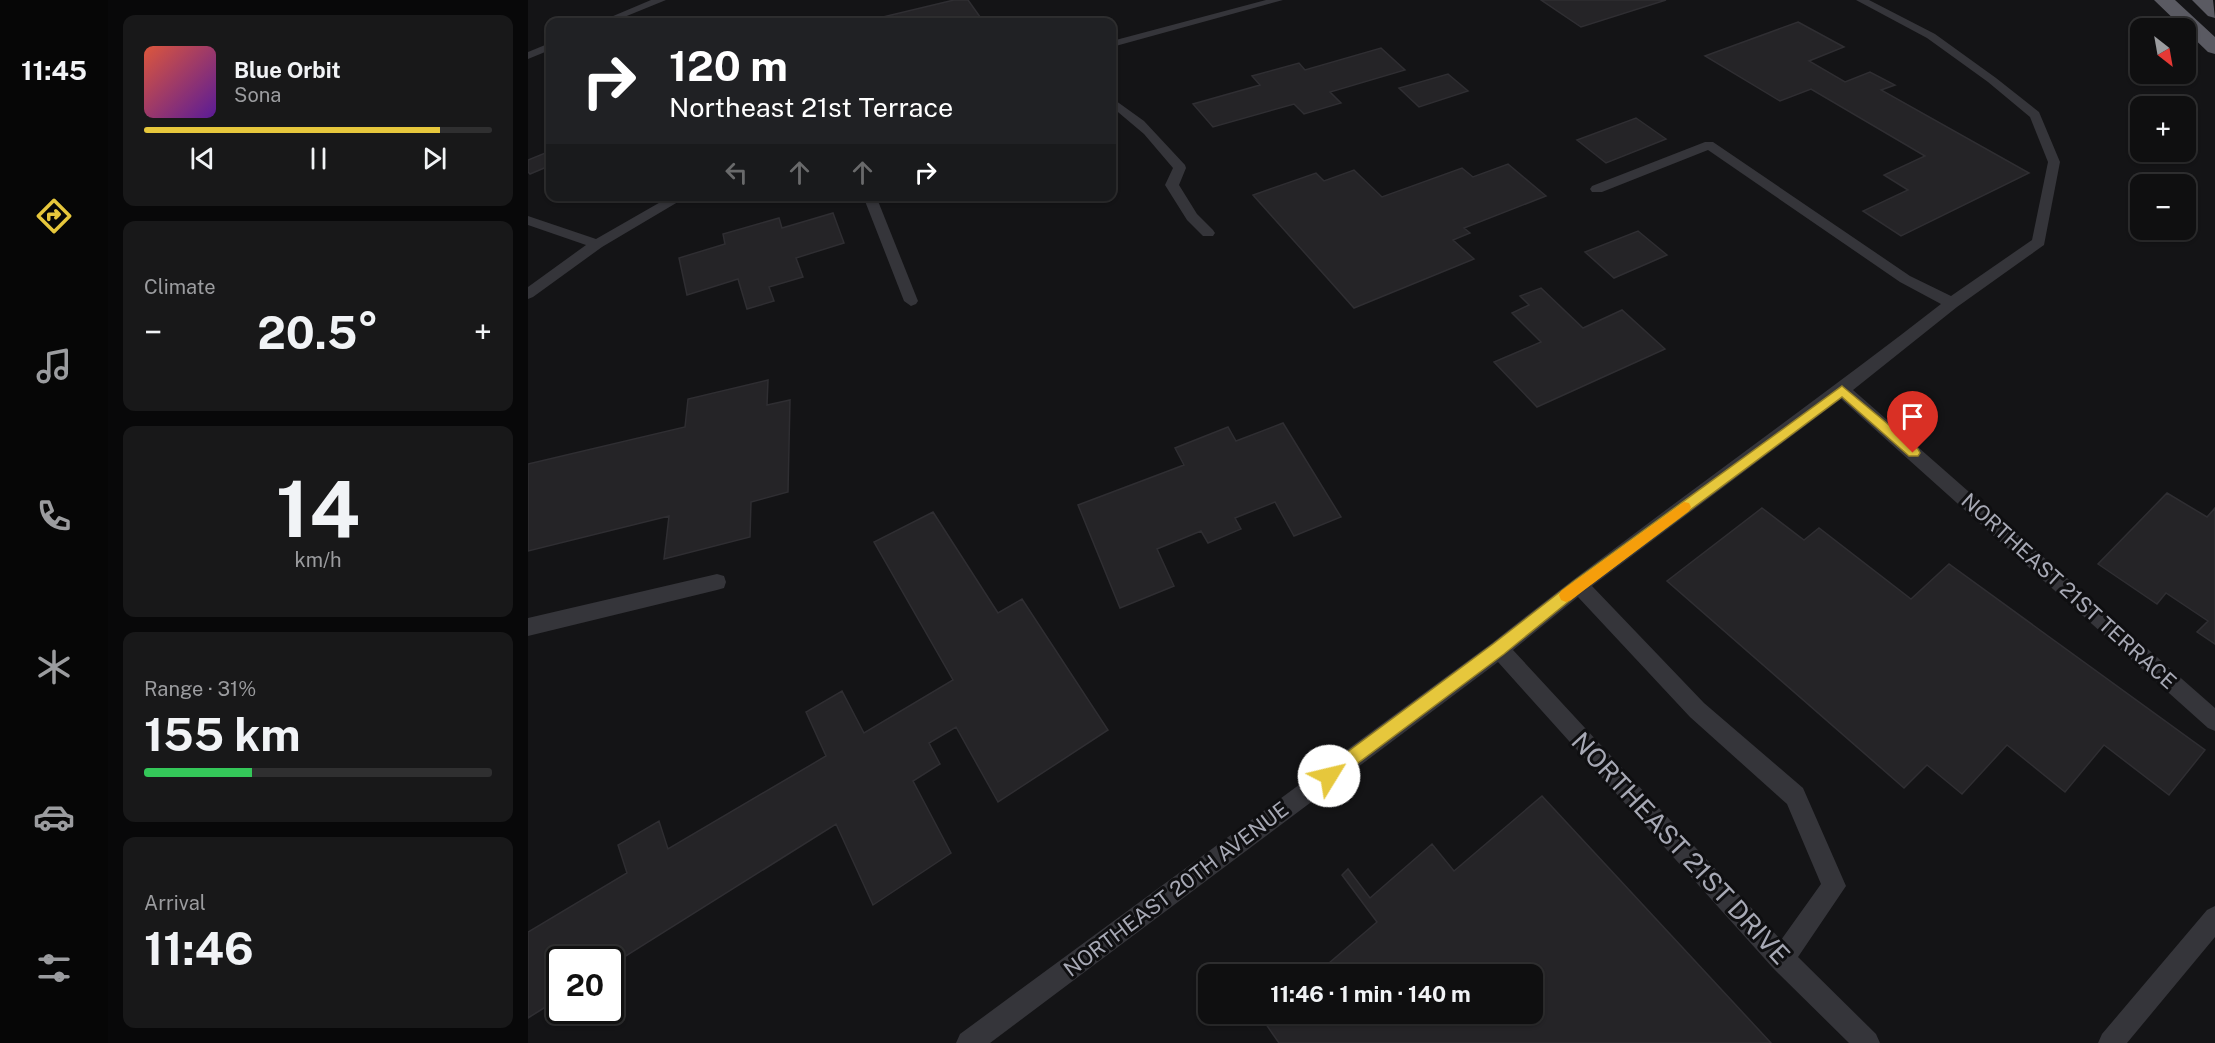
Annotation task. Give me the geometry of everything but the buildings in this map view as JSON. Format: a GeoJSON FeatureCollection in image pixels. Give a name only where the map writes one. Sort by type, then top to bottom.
{"type":"FeatureCollection","features":[{"type":"Feature","properties":{"kind":"highway"},"geometry":{"type":"LineString","coordinates":[[2164,0],[2215,48]]}},
{"type":"Feature","properties":{"kind":"highway"},"geometry":{"type":"LineString","coordinates":[[2202,0],[2215,12]]}},
{"type":"Feature","properties":{"kind":"lane"},"geometry":{"type":"LineString","coordinates":[[614,18],[661,0]]}},
{"type":"Feature","properties":{"kind":"lane"},"geometry":{"type":"LineString","coordinates":[[1116,43],[1278,0]]}},
{"type":"Feature","properties":{"kind":"lane","name":"NORTHEAST 20TH AVENUE"},"geometry":{"type":"LineString","coordinates":[[969,1043],[1499,649],[1579,585],[1842,390],[1952,303],[2039,242],[2054,162],[2035,115],[1992,80],[1931,36],[1861,0]]}},
{"type":"Feature","properties":{"kind":"lane"},"geometry":{"type":"LineString","coordinates":[[528,56],[546,48]]}},
{"type":"Feature","properties":{"kind":"lane"},"geometry":{"type":"LineString","coordinates":[[1116,105],[1132,115],[1159,140],[1180,168],[1172,185],[1192,217],[1208,233]]}},
{"type":"Feature","properties":{"kind":"lane"},"geometry":{"type":"LineString","coordinates":[[1597,189],[1709,145],[1905,279],[1952,303]]}},
{"type":"Feature","properties":{"kind":"lane"},"geometry":{"type":"LineString","coordinates":[[528,294],[597,244],[673,201]]}},
{"type":"Feature","properties":{"kind":"lane"},"geometry":{"type":"LineString","coordinates":[[871,201],[911,301]]}},
{"type":"Feature","properties":{"kind":"lane"},"geometry":{"type":"LineString","coordinates":[[528,220],[597,244]]}},
{"type":"Feature","properties":{"kind":"lane","name":"NORTHEAST 21ST TERRACE"},"geometry":{"type":"LineString","coordinates":[[1842,390],[2215,720]]}},
{"type":"Feature","properties":{"kind":"lane"},"geometry":{"type":"LineString","coordinates":[[528,627],[717,582]]}},
{"type":"Feature","properties":{"kind":"lane"},"geometry":{"type":"LineString","coordinates":[[1579,585],[1697,710],[1795,796],[1834,886],[1782,959]]}},
{"type":"Feature","properties":{"kind":"lane","name":"NORTHEAST 21ST DRIVE"},"geometry":{"type":"LineString","coordinates":[[1499,649],[1782,959],[1867,1043]]}},
{"type":"Feature","properties":{"kind":"lane"},"geometry":{"type":"LineString","coordinates":[[2111,1043],[2215,918]]}},
{"type":"Feature","properties":{"kind":"slow traffic"},"geometry":{"type":"LineString","coordinates":[[1566,595],[1684,507]]}},
{"type":"Feature","properties":{"kind":"route"},"geometry":{"type":"LineString","coordinates":[[1329,776],[1499,649],[1579,585],[1842,390],[1913,453]]}}]}
